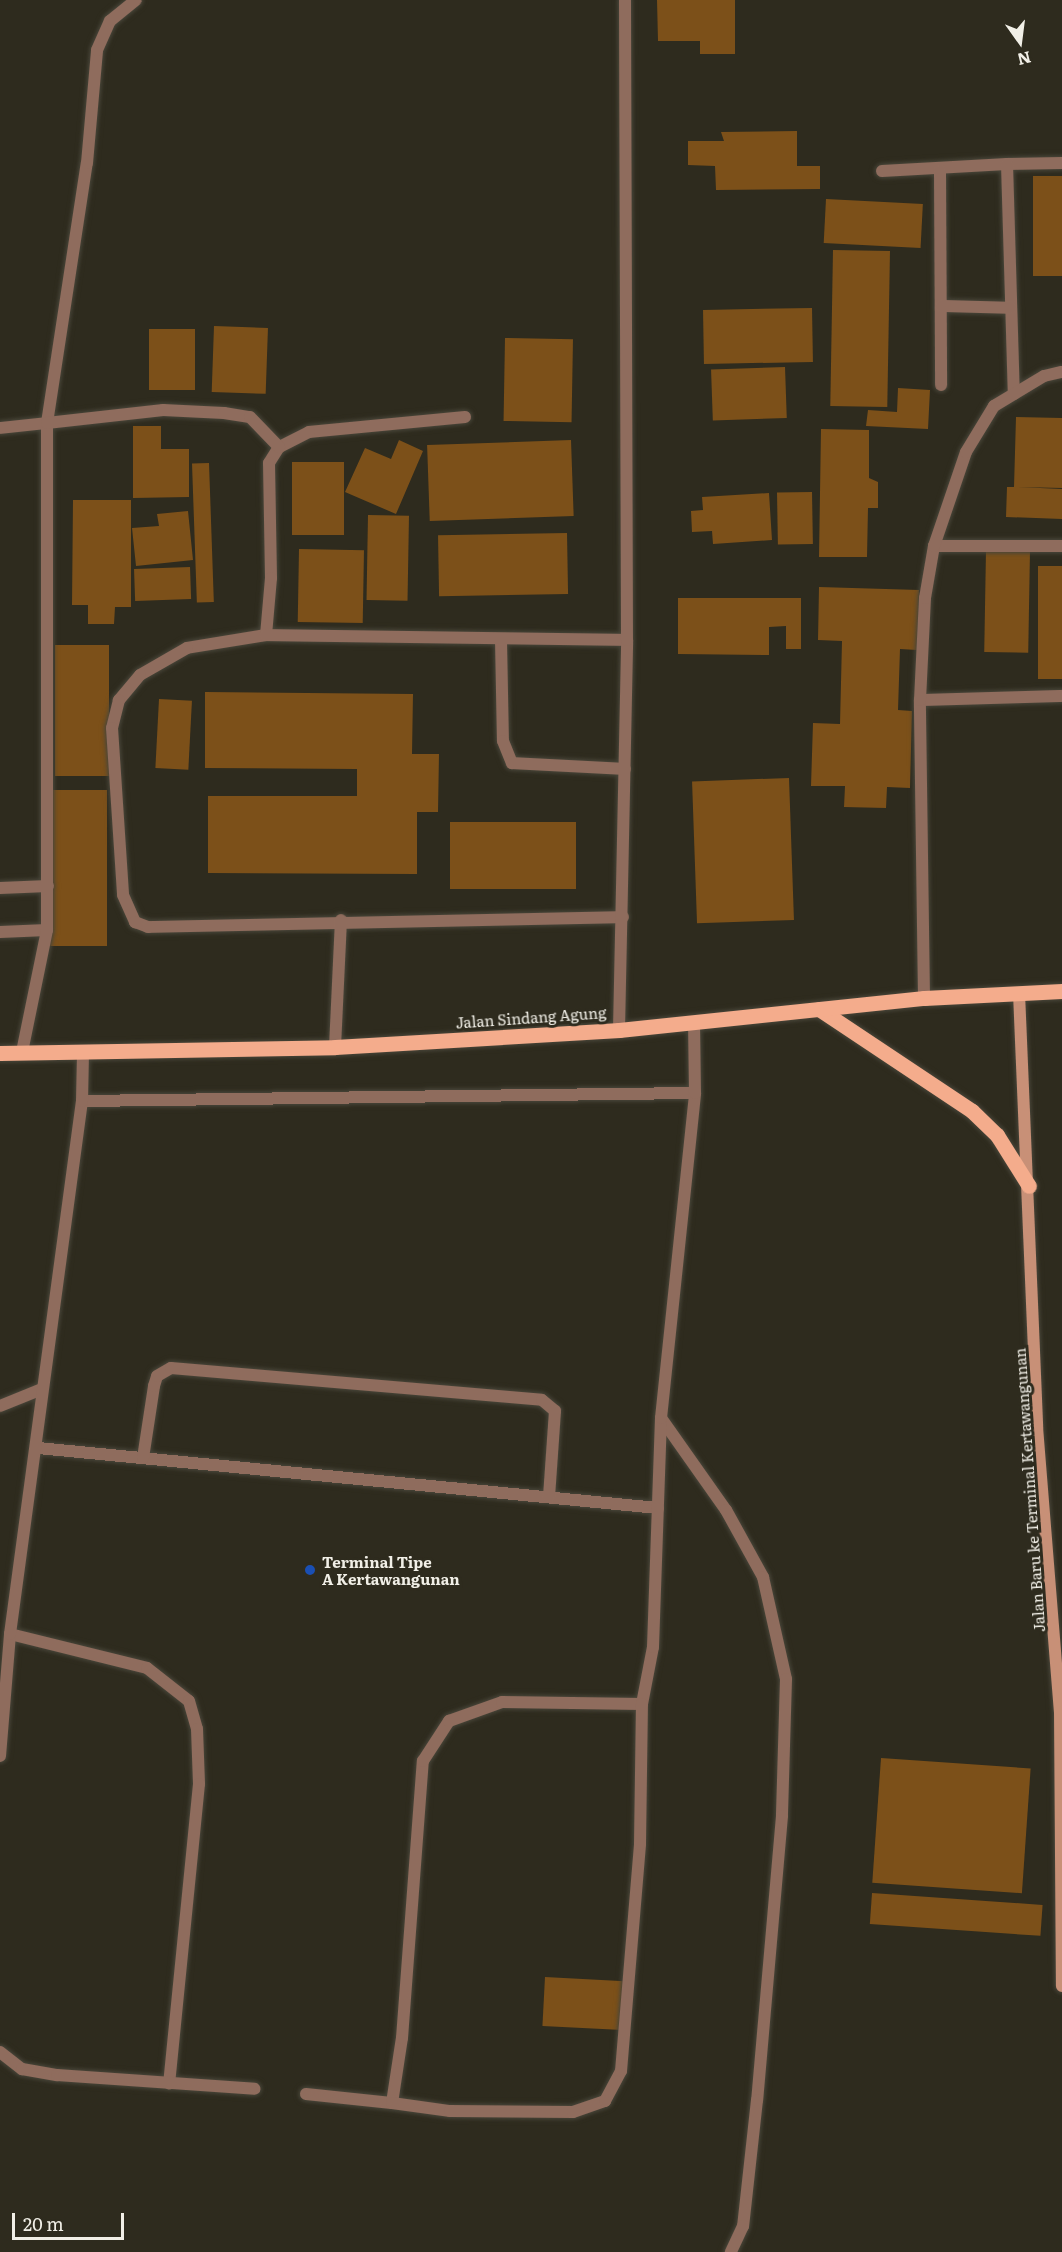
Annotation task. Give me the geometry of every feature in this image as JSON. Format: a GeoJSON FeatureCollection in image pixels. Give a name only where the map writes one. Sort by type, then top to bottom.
{"type":"FeatureCollection","features":[{"type":"Feature","properties":{"kind":"main road","name":"Jalan Sindang Agung"},"geometry":{"type":"LineString","coordinates":[[0,1053],[83,1054],[335,1047],[620,1030],[924,998],[1062,991]]}},
{"type":"Feature","properties":{"kind":"main road","name":"Jalan Baru ke Terminal Kertawangunan"},"geometry":{"type":"LineString","coordinates":[[1019,993],[1029,1186],[1037,1427],[1060,1712],[1062,1986]]}},
{"type":"Feature","properties":{"kind":"main road"},"geometry":{"type":"LineString","coordinates":[[819,1009],[972,1111],[997,1135],[1029,1186]]}},
{"type":"Feature","properties":{"kind":"street"},"geometry":{"type":"LineString","coordinates":[[22,1052],[47,930],[47,423],[87,163],[97,50],[110,21],[136,0]]}},
{"type":"Feature","properties":{"kind":"street"},"geometry":{"type":"LineString","coordinates":[[620,1030],[627,640],[626,0]]}},
{"type":"Feature","properties":{"kind":"street"},"geometry":{"type":"LineString","coordinates":[[882,171],[940,171],[1007,164],[1062,163]]}},
{"type":"Feature","properties":{"kind":"street"},"geometry":{"type":"LineString","coordinates":[[1007,164],[1014,394]]}},
{"type":"Feature","properties":{"kind":"street"},"geometry":{"type":"LineString","coordinates":[[940,171],[941,385]]}},
{"type":"Feature","properties":{"kind":"street"},"geometry":{"type":"LineString","coordinates":[[941,306],[1011,308]]}},
{"type":"Feature","properties":{"kind":"street"},"geometry":{"type":"LineString","coordinates":[[924,998],[920,700],[934,546],[966,452],[994,406],[1062,372]]}},
{"type":"Feature","properties":{"kind":"street"},"geometry":{"type":"LineString","coordinates":[[0,428],[163,410],[224,413],[250,417],[279,447]]}},
{"type":"Feature","properties":{"kind":"street"},"geometry":{"type":"LineString","coordinates":[[266,635],[271,579],[269,463],[279,447],[309,432],[465,417]]}},
{"type":"Feature","properties":{"kind":"street"},"geometry":{"type":"LineString","coordinates":[[934,546],[1062,546]]}},
{"type":"Feature","properties":{"kind":"street"},"geometry":{"type":"LineString","coordinates":[[623,917],[340,920],[148,927],[135,922],[123,895],[112,728],[120,700],[141,675],[187,648],[266,635],[627,640]]}},
{"type":"Feature","properties":{"kind":"street"},"geometry":{"type":"LineString","coordinates":[[501,640],[504,747],[512,763],[625,769]]}},
{"type":"Feature","properties":{"kind":"street"},"geometry":{"type":"LineString","coordinates":[[920,700],[1062,696]]}},
{"type":"Feature","properties":{"kind":"street"},"geometry":{"type":"LineString","coordinates":[[0,888],[48,886]]}},
{"type":"Feature","properties":{"kind":"street"},"geometry":{"type":"LineString","coordinates":[[335,1047],[340,920]]}},
{"type":"Feature","properties":{"kind":"street"},"geometry":{"type":"LineString","coordinates":[[0,932],[47,930]]}},
{"type":"Feature","properties":{"kind":"street"},"geometry":{"type":"LineString","coordinates":[[306,2094],[450,2111],[563,2112],[605,2101],[621,2071],[640,1844],[642,1704],[653,1647],[661,1418],[695,1093],[694,1024]]}},
{"type":"Feature","properties":{"kind":"street"},"geometry":{"type":"LineString","coordinates":[[0,1756],[10,1634],[38,1448],[42,1389],[82,1101],[83,1054]]}},
{"type":"Feature","properties":{"kind":"street"},"geometry":{"type":"LineString","coordinates":[[82,1101],[695,1093]]}},
{"type":"Feature","properties":{"kind":"street"},"geometry":{"type":"LineString","coordinates":[[143,1458],[153,1386],[157,1377],[171,1368],[542,1400],[555,1411],[549,1497]]}},
{"type":"Feature","properties":{"kind":"street"},"geometry":{"type":"LineString","coordinates":[[0,1406],[42,1389]]}},
{"type":"Feature","properties":{"kind":"street"},"geometry":{"type":"LineString","coordinates":[[661,1418],[726,1510],[763,1577],[786,1678],[782,1815],[757,2100],[743,2226],[730,2252]]}},
{"type":"Feature","properties":{"kind":"street"},"geometry":{"type":"LineString","coordinates":[[38,1448],[658,1508]]}},
{"type":"Feature","properties":{"kind":"street"},"geometry":{"type":"LineString","coordinates":[[10,1634],[147,1668],[189,1701],[197,1729],[199,1784],[169,2083]]}},
{"type":"Feature","properties":{"kind":"street"},"geometry":{"type":"LineString","coordinates":[[392,2103],[402,2038],[423,1761],[448,1721],[502,1702],[642,1704]]}},
{"type":"Feature","properties":{"kind":"street"},"geometry":{"type":"LineString","coordinates":[[0,2052],[22,2068],[57,2075],[255,2089]]}},
{"type":"Feature","properties":{"kind":"building"},"geometry":{"type":"Polygon","coordinates":[[[657,0],[735,0],[735,54],[700,54],[700,41],[658,41],[657,0]]]}},
{"type":"Feature","properties":{"kind":"building"},"geometry":{"type":"Polygon","coordinates":[[[797,131],[797,166],[820,166],[820,189],[716,190],[715,166],[688,165],[688,141],[724,141],[721,132],[797,131]]]}},
{"type":"Feature","properties":{"kind":"building"},"geometry":{"type":"Polygon","coordinates":[[[1033,176],[1062,176],[1062,276],[1033,276],[1033,176]]]}},
{"type":"Feature","properties":{"kind":"building"},"geometry":{"type":"Polygon","coordinates":[[[826,199],[923,204],[921,248],[824,243],[826,199]]]}},
{"type":"Feature","properties":{"kind":"building"},"geometry":{"type":"Polygon","coordinates":[[[833,250],[890,251],[887,407],[830,406],[833,250]]]}},
{"type":"Feature","properties":{"kind":"building"},"geometry":{"type":"Polygon","coordinates":[[[812,308],[813,362],[704,364],[703,310],[812,308]]]}},
{"type":"Feature","properties":{"kind":"building"},"geometry":{"type":"Polygon","coordinates":[[[214,326],[268,328],[266,394],[212,392],[214,326]]]}},
{"type":"Feature","properties":{"kind":"building"},"geometry":{"type":"Polygon","coordinates":[[[149,329],[195,329],[195,390],[149,390],[149,329]]]}},
{"type":"Feature","properties":{"kind":"building"},"geometry":{"type":"Polygon","coordinates":[[[505,338],[573,339],[572,422],[504,421],[505,338]]]}},
{"type":"Feature","properties":{"kind":"building"},"geometry":{"type":"Polygon","coordinates":[[[785,367],[787,418],[713,421],[711,370],[785,367]]]}},
{"type":"Feature","properties":{"kind":"building"},"geometry":{"type":"Polygon","coordinates":[[[898,388],[930,390],[928,429],[866,426],[868,410],[897,412],[898,388]]]}},
{"type":"Feature","properties":{"kind":"building"},"geometry":{"type":"Polygon","coordinates":[[[1016,417],[1062,418],[1062,488],[1018,487],[1062,489],[1062,519],[1006,517],[1007,487],[1014,487],[1016,417]]]}},
{"type":"Feature","properties":{"kind":"building"},"geometry":{"type":"Polygon","coordinates":[[[133,426],[161,426],[161,449],[189,449],[189,497],[133,498],[133,426]]]}},
{"type":"Feature","properties":{"kind":"building"},"geometry":{"type":"Polygon","coordinates":[[[821,429],[869,430],[869,478],[878,482],[878,508],[868,508],[867,557],[819,557],[821,429]]]}},
{"type":"Feature","properties":{"kind":"building"},"geometry":{"type":"Polygon","coordinates":[[[399,440],[423,451],[396,514],[345,492],[365,448],[391,459],[399,440]]]}},
{"type":"Feature","properties":{"kind":"building"},"geometry":{"type":"Polygon","coordinates":[[[571,440],[574,516],[430,521],[427,445],[571,440]]]}},
{"type":"Feature","properties":{"kind":"building"},"geometry":{"type":"Polygon","coordinates":[[[292,462],[344,462],[344,535],[292,535],[292,462]]]}},
{"type":"Feature","properties":{"kind":"building"},"geometry":{"type":"Polygon","coordinates":[[[209,463],[214,602],[197,603],[192,464],[209,463]]]}},
{"type":"Feature","properties":{"kind":"building"},"geometry":{"type":"Polygon","coordinates":[[[812,492],[813,544],[778,545],[777,493],[812,492]]]}},
{"type":"Feature","properties":{"kind":"building"},"geometry":{"type":"Polygon","coordinates":[[[769,493],[772,540],[713,544],[712,531],[692,532],[691,511],[703,510],[702,497],[769,493]]]}},
{"type":"Feature","properties":{"kind":"building"},"geometry":{"type":"Polygon","coordinates":[[[73,500],[131,500],[131,607],[115,607],[114,624],[88,624],[88,605],[72,605],[73,500]]]}},
{"type":"Feature","properties":{"kind":"building"},"geometry":{"type":"Polygon","coordinates":[[[188,511],[193,560],[136,566],[132,528],[159,526],[157,514],[188,511]]]}},
{"type":"Feature","properties":{"kind":"building"},"geometry":{"type":"Polygon","coordinates":[[[368,515],[409,516],[408,601],[367,600],[368,515]]]}},
{"type":"Feature","properties":{"kind":"building"},"geometry":{"type":"Polygon","coordinates":[[[567,533],[568,594],[439,596],[438,535],[567,533]]]}},
{"type":"Feature","properties":{"kind":"building"},"geometry":{"type":"Polygon","coordinates":[[[299,549],[364,550],[363,623],[298,622],[299,549]]]}},
{"type":"Feature","properties":{"kind":"building"},"geometry":{"type":"Polygon","coordinates":[[[986,550],[1030,551],[1028,653],[984,652],[986,550]]]}},
{"type":"Feature","properties":{"kind":"building"},"geometry":{"type":"Polygon","coordinates":[[[1038,566],[1062,566],[1062,679],[1038,679],[1038,566]]]}},
{"type":"Feature","properties":{"kind":"building"},"geometry":{"type":"Polygon","coordinates":[[[190,567],[191,599],[135,601],[134,569],[190,567]]]}},
{"type":"Feature","properties":{"kind":"building"},"geometry":{"type":"Polygon","coordinates":[[[819,587],[919,590],[917,650],[900,649],[898,710],[912,711],[910,788],[887,787],[886,808],[844,807],[845,786],[811,786],[813,723],[840,724],[842,641],[818,640],[819,587]]]}},
{"type":"Feature","properties":{"kind":"building"},"geometry":{"type":"Polygon","coordinates":[[[678,598],[801,598],[801,649],[786,649],[786,626],[769,627],[769,655],[678,654],[678,598]]]}},
{"type":"Feature","properties":{"kind":"building"},"geometry":{"type":"Polygon","coordinates":[[[55,645],[109,645],[109,776],[55,776],[55,645]]]}},
{"type":"Feature","properties":{"kind":"building"},"geometry":{"type":"Polygon","coordinates":[[[205,692],[413,694],[412,754],[439,754],[438,812],[417,812],[417,874],[208,873],[208,796],[357,796],[357,769],[205,768],[205,692]]]}},
{"type":"Feature","properties":{"kind":"building"},"geometry":{"type":"Polygon","coordinates":[[[159,699],[192,701],[188,770],[155,768],[159,699]]]}},
{"type":"Feature","properties":{"kind":"building"},"geometry":{"type":"Polygon","coordinates":[[[789,778],[794,920],[697,923],[692,781],[789,778]]]}},
{"type":"Feature","properties":{"kind":"building"},"geometry":{"type":"Polygon","coordinates":[[[50,790],[107,790],[107,946],[50,946],[50,790]]]}},
{"type":"Feature","properties":{"kind":"building"},"geometry":{"type":"Polygon","coordinates":[[[450,822],[576,822],[576,889],[450,889],[450,822]]]}},
{"type":"Feature","properties":{"kind":"building"},"geometry":{"type":"Polygon","coordinates":[[[881,1758],[1031,1768],[1022,1893],[872,1883],[881,1758]]]}},
{"type":"Feature","properties":{"kind":"building"},"geometry":{"type":"Polygon","coordinates":[[[872,1893],[1043,1905],[1040,1936],[870,1924],[872,1893]]]}},
{"type":"Feature","properties":{"kind":"building"},"geometry":{"type":"Polygon","coordinates":[[[545,1977],[625,1981],[622,2030],[542,2026],[545,1977]]]}},
{"type":"Feature","properties":{"kind":"place","name":"Terminal Tipe A Kertawangunan"},"geometry":{"type":"Point","coordinates":[310,1570]}}]}
